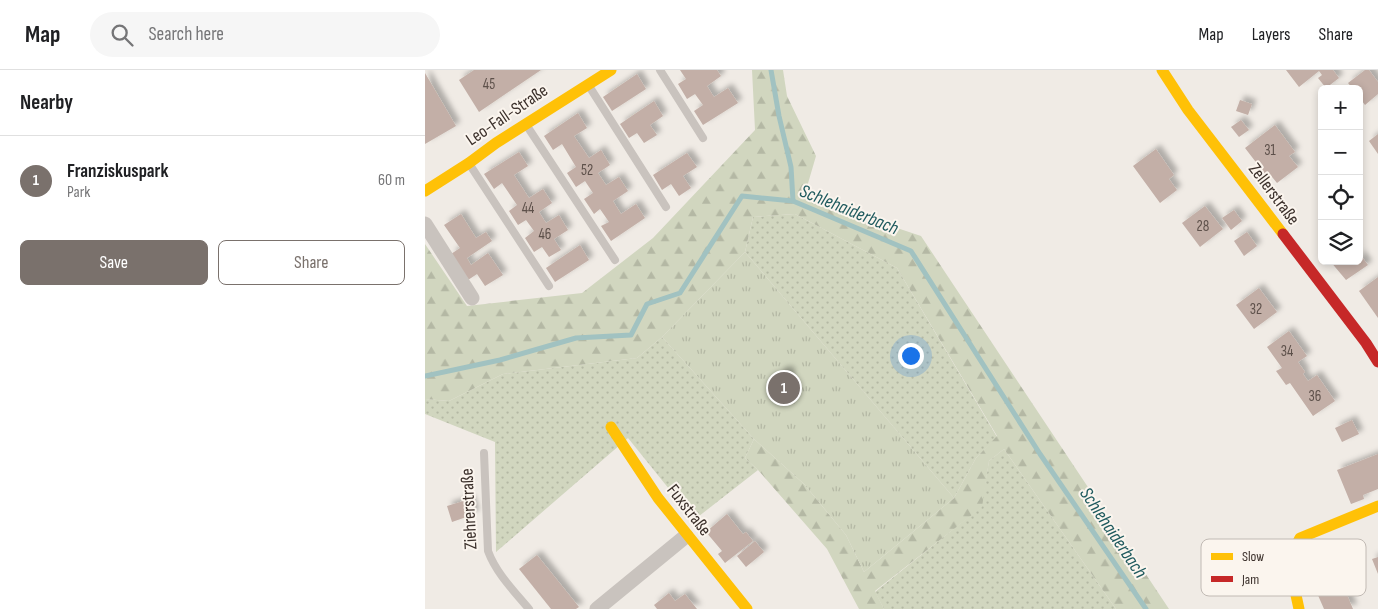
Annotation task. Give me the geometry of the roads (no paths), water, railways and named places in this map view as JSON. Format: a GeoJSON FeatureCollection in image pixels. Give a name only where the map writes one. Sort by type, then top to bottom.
{"type":"FeatureCollection","features":[{"type":"Feature","properties":{"kind":"street","name":"Leo-Fall-Straße"},"geometry":{"type":"LineString","coordinates":[[425,191],[469,163],[496,142],[611,70]]}},
{"type":"Feature","properties":{"kind":"street","name":"Zellerstraße"},"geometry":{"type":"LineString","coordinates":[[1163,70],[1188,110],[1366,343],[1378,362]]}},
{"type":"Feature","properties":{"kind":"street"},"geometry":{"type":"LineString","coordinates":[[425,224],[472,298]]}},
{"type":"Feature","properties":{"kind":"street","name":"Fuxstraße"},"geometry":{"type":"LineString","coordinates":[[611,427],[633,465],[686,536],[747,609]]}},
{"type":"Feature","properties":{"kind":"street"},"geometry":{"type":"LineString","coordinates":[[1300,539],[1378,506]]}},
{"type":"Feature","properties":{"kind":"street"},"geometry":{"type":"LineString","coordinates":[[597,609],[686,536]]}},
{"type":"Feature","properties":{"kind":"street"},"geometry":{"type":"LineString","coordinates":[[1296,596],[1299,609]]}},
{"type":"Feature","properties":{"kind":"lane"},"geometry":{"type":"LineString","coordinates":[[660,70],[703,138]]}},
{"type":"Feature","properties":{"kind":"lane"},"geometry":{"type":"LineString","coordinates":[[588,84],[665,207]]}},
{"type":"Feature","properties":{"kind":"lane"},"geometry":{"type":"LineString","coordinates":[[526,124],[615,260]]}},
{"type":"Feature","properties":{"kind":"lane"},"geometry":{"type":"LineString","coordinates":[[469,163],[549,286]]}},
{"type":"Feature","properties":{"kind":"lane","name":"Ziehrerstraße"},"geometry":{"type":"LineString","coordinates":[[484,453],[488,551],[497,570],[529,609]]}},
{"type":"Feature","properties":{"kind":"waterway"},"geometry":{"type":"LineString","coordinates":[[771,70],[791,167],[793,201]]}},
{"type":"Feature","properties":{"kind":"waterway","name":"Schlehaiderbach"},"geometry":{"type":"LineString","coordinates":[[425,376],[500,360],[576,338],[631,335],[647,304],[680,293],[742,196],[793,201],[911,251],[1040,454],[1146,609]]}},
{"type":"Feature","properties":{"kind":"place","name":"Franziskuspark"},"geometry":{"type":"Point","coordinates":[784,388]}}]}
